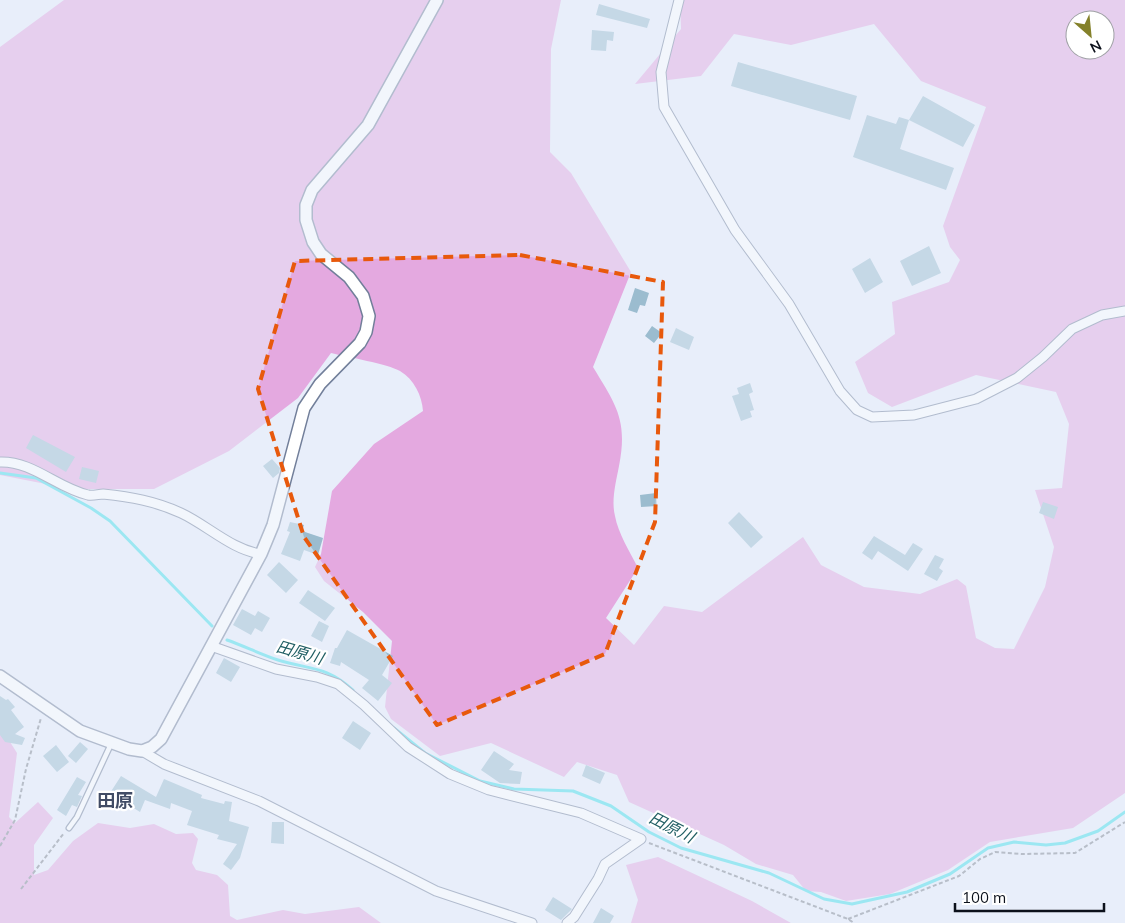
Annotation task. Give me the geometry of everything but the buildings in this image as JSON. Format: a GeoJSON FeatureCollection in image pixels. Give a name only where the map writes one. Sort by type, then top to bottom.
{"type":"FeatureCollection","features":[{"type":"Feature","properties":{"kind":"street"},"geometry":{"type":"LineString","coordinates":[[142,751],[152,747],[160,739],[262,554],[273,525],[304,408],[320,384],[360,343],[366,332],[369,316],[363,296],[349,276],[322,254],[313,242],[306,220],[306,205],[312,190],[368,125],[437,0]]}},
{"type":"Feature","properties":{"kind":"street"},"geometry":{"type":"LineString","coordinates":[[679,0],[661,72],[664,107],[735,230],[789,304],[840,391],[856,410],[872,417],[914,415],[976,399],[1018,378],[1072,329],[1102,315],[1125,311]]}},
{"type":"Feature","properties":{"kind":"street"},"geometry":{"type":"LineString","coordinates":[[0,462],[29,467],[71,489],[90,495],[101,494],[143,498],[161,504],[206,526],[248,552],[262,554]]}},
{"type":"Feature","properties":{"kind":"street"},"geometry":{"type":"LineString","coordinates":[[211,646],[276,669],[338,684],[364,705],[408,747],[450,774],[489,790],[581,813],[641,839]]}},
{"type":"Feature","properties":{"kind":"street"},"geometry":{"type":"LineString","coordinates":[[0,676],[80,731],[112,743],[142,751],[164,764],[267,804],[436,891],[532,923]]}},
{"type":"Feature","properties":{"kind":"street"},"geometry":{"type":"LineString","coordinates":[[567,923],[574,917],[598,879],[605,864],[641,839]]}},
{"type":"Feature","properties":{"kind":"lane"},"geometry":{"type":"LineString","coordinates":[[69,828],[77,817],[112,743]]}},
{"type":"Feature","properties":{"kind":"path"},"geometry":{"type":"LineString","coordinates":[[0,846],[15,820],[26,769],[44,708]]}},
{"type":"Feature","properties":{"kind":"path"},"geometry":{"type":"LineString","coordinates":[[848,919],[959,876],[980,859],[995,852],[1021,854],[1075,853],[1125,822]]}},
{"type":"Feature","properties":{"kind":"path"},"geometry":{"type":"LineString","coordinates":[[21,889],[41,860],[69,828]]}},
{"type":"Feature","properties":{"kind":"path"},"geometry":{"type":"LineString","coordinates":[[641,839],[691,861],[848,919],[854,923]]}},
{"type":"Feature","properties":{"kind":"highlighted area"},"geometry":{"type":"Polygon","coordinates":[[[520,255],[663,282],[655,522],[605,654],[437,725],[304,537],[258,389],[295,261],[520,255]]]}},
{"type":"Feature","properties":{"kind":"shaded area"},"geometry":{"type":"Polygon","coordinates":[[[64,0],[561,0],[551,49],[550,152],[571,173],[631,272],[593,367],[614,403],[621,424],[621,450],[614,491],[614,510],[621,536],[638,568],[606,618],[634,645],[664,606],[702,612],[803,537],[821,565],[864,587],[920,594],[957,579],[966,586],[976,638],[995,648],[1014,649],[1045,587],[1054,547],[1035,490],[1062,488],[1069,424],[1056,392],[976,375],[892,407],[868,393],[855,362],[895,334],[892,302],[949,282],[960,260],[950,247],[943,226],[986,107],[921,81],[874,24],[791,45],[734,34],[701,76],[635,84],[681,29],[680,0],[1125,0],[1125,793],[1073,828],[990,842],[948,870],[890,894],[846,901],[821,892],[806,891],[793,875],[756,864],[724,845],[629,802],[617,775],[577,762],[564,777],[491,743],[440,756],[391,719],[385,707],[392,641],[363,612],[324,581],[315,567],[321,554],[332,491],[374,444],[423,411],[419,394],[413,383],[405,374],[394,368],[331,353],[298,398],[229,451],[154,489],[71,489],[0,475],[0,47],[64,0]]]}},
{"type":"Feature","properties":{"kind":"shaded area"},"geometry":{"type":"Polygon","coordinates":[[[0,726],[17,753],[9,817],[15,823],[38,802],[53,818],[34,845],[34,875],[48,870],[73,841],[98,823],[130,828],[154,824],[176,834],[193,833],[198,839],[192,863],[196,870],[217,875],[228,885],[230,916],[237,920],[283,910],[305,914],[359,907],[381,923],[0,923],[0,726]]]}},
{"type":"Feature","properties":{"kind":"shaded area"},"geometry":{"type":"Polygon","coordinates":[[[658,857],[752,901],[791,923],[631,923],[638,900],[626,865],[658,857]]]}},
{"type":"Feature","properties":{"kind":"waterway","name":"田原川"},"geometry":{"type":"LineString","coordinates":[[0,473],[36,478],[91,508],[110,521],[212,626]]}},
{"type":"Feature","properties":{"kind":"waterway","name":"田原川"},"geometry":{"type":"LineString","coordinates":[[227,640],[278,660],[325,672],[334,676],[353,690]]}},
{"type":"Feature","properties":{"kind":"waterway","name":"田原川"},"geometry":{"type":"LineString","coordinates":[[394,728],[425,753],[480,781],[514,789],[573,791],[611,806],[649,832],[681,848],[769,873],[824,899],[852,904],[907,892],[950,874],[988,848],[1014,842],[1046,845],[1065,843],[1098,831],[1125,812]]}},
{"type":"Feature","properties":{"kind":"district","name":"田原"},"geometry":{"type":"Point","coordinates":[115,801]}}]}
